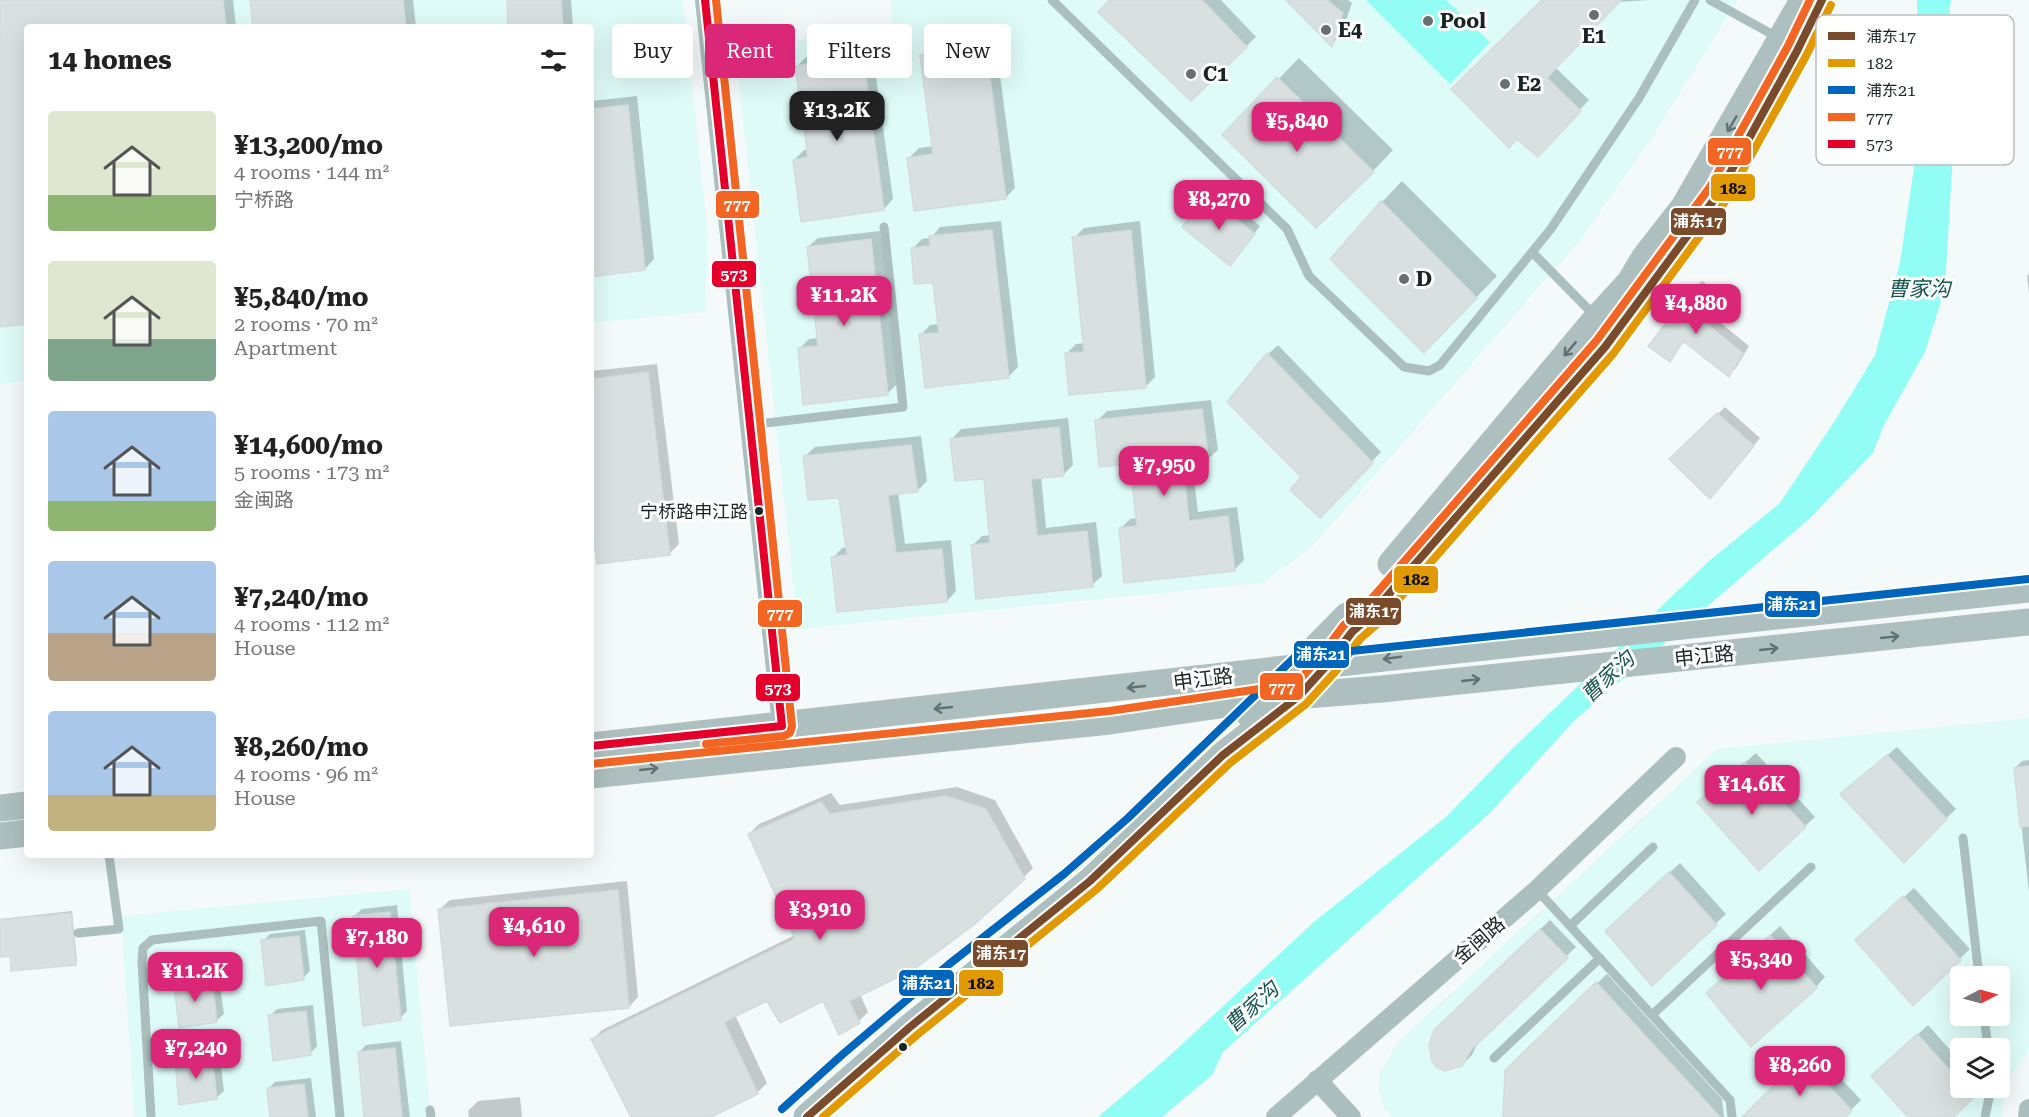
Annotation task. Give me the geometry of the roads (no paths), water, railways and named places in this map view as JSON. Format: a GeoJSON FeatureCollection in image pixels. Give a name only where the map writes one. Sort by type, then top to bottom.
{"type":"FeatureCollection","features":[{"type":"Feature","properties":{"kind":"main road"},"geometry":{"type":"LineString","coordinates":[[789,1117],[849,1062],[955,973],[1071,882],[1135,826],[1268,698],[1344,619],[1597,318],[1630,282],[1656,242],[1684,207],[1803,0]]}},
{"type":"Feature","properties":{"kind":"main road"},"geometry":{"type":"LineString","coordinates":[[807,1117],[910,1027],[1090,881],[1223,755],[1299,696],[1328,664],[1352,632],[1368,618],[1605,347],[1719,193],[1797,51],[1822,0]]}},
{"type":"Feature","properties":{"kind":"main road","name":"申江路"},"geometry":{"type":"LineString","coordinates":[[594,746],[2029,588]]}},
{"type":"Feature","properties":{"kind":"main road","name":"申江路"},"geometry":{"type":"LineString","coordinates":[[594,775],[1110,721],[1268,698],[1413,686],[2029,622]]}},
{"type":"Feature","properties":{"kind":"main road"},"geometry":{"type":"LineString","coordinates":[[0,808],[24,805]]}},
{"type":"Feature","properties":{"kind":"main road"},"geometry":{"type":"LineString","coordinates":[[0,836],[24,833]]}},
{"type":"Feature","properties":{"kind":"street"},"geometry":{"type":"LineString","coordinates":[[705,0],[782,726]]}},
{"type":"Feature","properties":{"kind":"street","name":"金闽路"},"geometry":{"type":"LineString","coordinates":[[1276,1117],[1537,890],[1676,757]]}},
{"type":"Feature","properties":{"kind":"street"},"geometry":{"type":"LineString","coordinates":[[1317,1080],[1351,1117]]}},
{"type":"Feature","properties":{"kind":"street"},"geometry":{"type":"LineString","coordinates":[[2028,1117],[2029,1110]]}},
{"type":"Feature","properties":{"kind":"lane"},"geometry":{"type":"LineString","coordinates":[[1052,0],[1287,230],[1309,276],[1404,367],[1429,370],[1440,365],[1550,230],[1639,98],[1695,0]]}},
{"type":"Feature","properties":{"kind":"lane"},"geometry":{"type":"LineString","coordinates":[[1710,0],[1782,39]]}},
{"type":"Feature","properties":{"kind":"lane"},"geometry":{"type":"LineString","coordinates":[[750,425],[903,407],[884,226]]}},
{"type":"Feature","properties":{"kind":"lane"},"geometry":{"type":"LineString","coordinates":[[1532,252],[1597,318]]}},
{"type":"Feature","properties":{"kind":"lane"},"geometry":{"type":"LineString","coordinates":[[1963,838],[1978,966]]}},
{"type":"Feature","properties":{"kind":"lane"},"geometry":{"type":"LineString","coordinates":[[1570,926],[1653,847]]}},
{"type":"Feature","properties":{"kind":"lane"},"geometry":{"type":"LineString","coordinates":[[78,933],[119,929],[109,858]]}},
{"type":"Feature","properties":{"kind":"lane"},"geometry":{"type":"LineString","coordinates":[[1652,1015],[1811,867]]}},
{"type":"Feature","properties":{"kind":"lane"},"geometry":{"type":"LineString","coordinates":[[1537,890],[1730,1100],[1732,1117]]}},
{"type":"Feature","properties":{"kind":"lane"},"geometry":{"type":"LineString","coordinates":[[151,1117],[142,948],[152,940],[321,921],[340,1117]]}},
{"type":"Feature","properties":{"kind":"lane"},"geometry":{"type":"LineString","coordinates":[[1494,1058],[1600,958]]}},
{"type":"Feature","properties":{"kind":"lane"},"geometry":{"type":"LineString","coordinates":[[1985,1117],[1989,1098]]}},
{"type":"Feature","properties":{"kind":"water","name":"Pool"},"geometry":{"type":"Polygon","coordinates":[[[1366,0],[1446,0],[1490,42],[1450,84],[1366,0]]]}},
{"type":"Feature","properties":{"kind":"water","name":"曹家沟"},"geometry":{"type":"Polygon","coordinates":[[[1917,0],[1951,0],[1949,15],[1917,15],[1917,0]]]}},
{"type":"Feature","properties":{"kind":"water","name":"曹家沟"},"geometry":{"type":"Polygon","coordinates":[[[1914,165],[1952,165],[1945,289],[1925,352],[1884,425],[1873,453],[1810,518],[1575,720],[1490,813],[1223,1052],[1212,1075],[1162,1117],[1098,1117],[1166,1059],[1315,921],[1446,817],[1512,749],[1709,561],[1780,503],[1875,355],[1900,262],[1914,165]]]}},
{"type":"Feature","properties":{"kind":"place","name":"E1"},"geometry":{"type":"Point","coordinates":[1594,15]}},
{"type":"Feature","properties":{"kind":"place","name":"Pool"},"geometry":{"type":"Point","coordinates":[1428,21]}},
{"type":"Feature","properties":{"kind":"place","name":"E4"},"geometry":{"type":"Point","coordinates":[1326,30]}},
{"type":"Feature","properties":{"kind":"place","name":"C1"},"geometry":{"type":"Point","coordinates":[1191,74]}},
{"type":"Feature","properties":{"kind":"place","name":"E2"},"geometry":{"type":"Point","coordinates":[1505,84]}},
{"type":"Feature","properties":{"kind":"place","name":"D"},"geometry":{"type":"Point","coordinates":[1404,279]}},
{"type":"Feature","properties":{"kind":"place","name":"宁桥路申江路"},"geometry":{"type":"Point","coordinates":[759,511]}}]}
